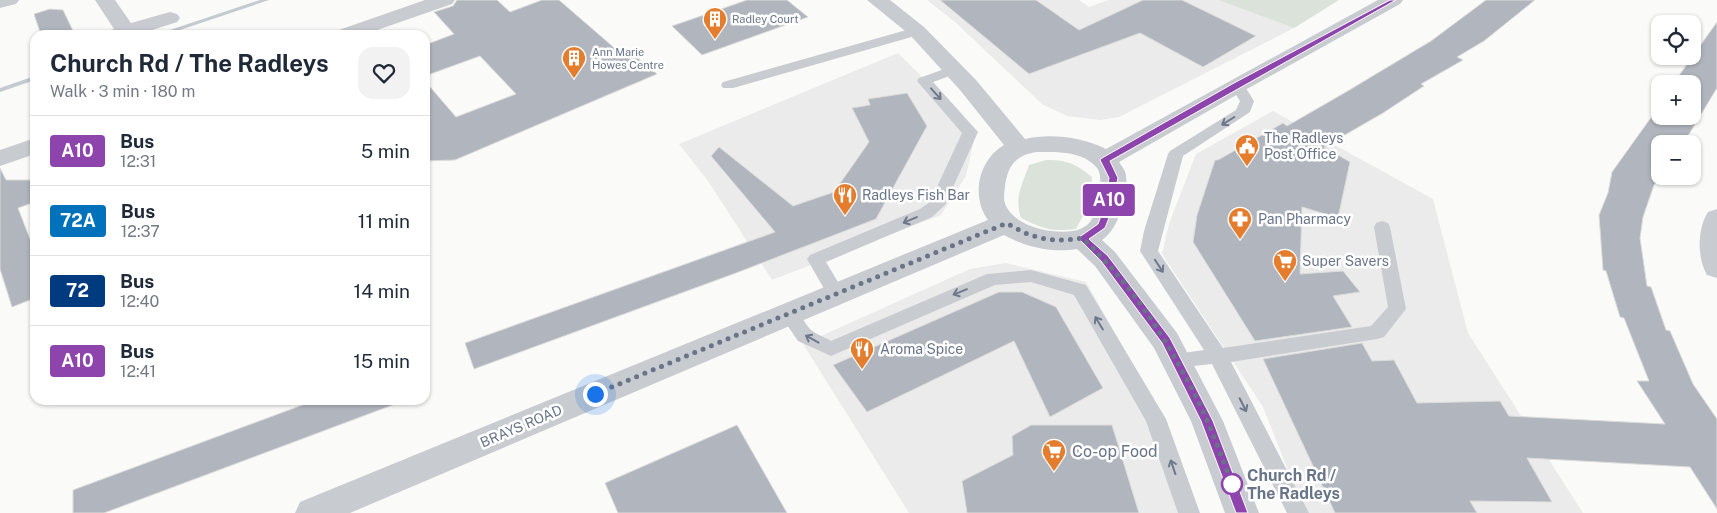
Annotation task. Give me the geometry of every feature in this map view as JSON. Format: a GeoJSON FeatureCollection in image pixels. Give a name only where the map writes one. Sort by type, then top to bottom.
{"type":"FeatureCollection","features":[{"type":"Feature","properties":{"kind":"street"},"geometry":{"type":"LineString","coordinates":[[0,2],[8,0]]}},
{"type":"Feature","properties":{"kind":"street"},"geometry":{"type":"LineString","coordinates":[[105,0],[120,30]]}},
{"type":"Feature","properties":{"kind":"street"},"geometry":{"type":"LineString","coordinates":[[358,30],[445,0]]}},
{"type":"Feature","properties":{"kind":"street"},"geometry":{"type":"LineString","coordinates":[[877,0],[917,31],[1005,129],[1018,147]]}},
{"type":"Feature","properties":{"kind":"street"},"geometry":{"type":"LineString","coordinates":[[1105,160],[1236,85],[1393,0]]}},
{"type":"Feature","properties":{"kind":"street"},"geometry":{"type":"LineString","coordinates":[[131,30],[170,18]]}},
{"type":"Feature","properties":{"kind":"street"},"geometry":{"type":"LineString","coordinates":[[1037,144],[1066,144],[1092,152],[1105,160],[1114,178],[1107,213],[1102,226],[1082,238],[1064,241],[1042,239],[1021,233],[996,213],[991,201],[994,172],[999,162],[1009,151],[1018,147],[1037,144]]}},
{"type":"Feature","properties":{"kind":"street"},"geometry":{"type":"LineString","coordinates":[[0,158],[30,148]]}},
{"type":"Feature","properties":{"kind":"street"},"geometry":{"type":"LineString","coordinates":[[1717,218],[1713,243],[1717,268]]}},
{"type":"Feature","properties":{"kind":"street","name":"BRAYS ROAD"},"geometry":{"type":"LineString","coordinates":[[312,513],[1007,223]]}},
{"type":"Feature","properties":{"kind":"street"},"geometry":{"type":"LineString","coordinates":[[1082,238],[1105,259],[1166,341],[1207,421],[1242,513]]}},
{"type":"Feature","properties":{"kind":"lane"},"geometry":{"type":"LineString","coordinates":[[728,85],[917,31]]}},
{"type":"Feature","properties":{"kind":"lane"},"geometry":{"type":"LineString","coordinates":[[836,294],[816,259],[926,213],[937,205],[970,132],[924,80],[953,70]]}},
{"type":"Feature","properties":{"kind":"lane"},"geometry":{"type":"LineString","coordinates":[[1236,85],[1248,101],[1243,112],[1176,154],[1153,231],[1150,251],[1218,356],[1298,513]]}},
{"type":"Feature","properties":{"kind":"lane"},"geometry":{"type":"LineString","coordinates":[[1176,360],[1218,356],[1378,332],[1397,309],[1382,227]]}},
{"type":"Feature","properties":{"kind":"lane"},"geometry":{"type":"LineString","coordinates":[[788,314],[806,336],[831,349],[993,279],[1032,276],[1080,290],[1156,420],[1189,513]]}},
{"type":"Feature","properties":{"kind":"shaded area"},"geometry":{"type":"Polygon","coordinates":[[[927,0],[1079,0],[1089,7],[1108,0],[1218,0],[1294,28],[1119,117],[1100,120],[1067,116],[1042,104],[955,22],[927,0]]]}},
{"type":"Feature","properties":{"kind":"shaded area"},"geometry":{"type":"Polygon","coordinates":[[[1218,0],[1339,0],[1294,28],[1218,0]]]}},
{"type":"Feature","properties":{"kind":"shaded area"},"geometry":{"type":"Polygon","coordinates":[[[898,53],[976,131],[966,176],[941,215],[772,280],[708,181],[679,144],[898,53]]]}},
{"type":"Feature","properties":{"kind":"shaded area"},"geometry":{"type":"Polygon","coordinates":[[[1273,111],[1433,199],[1468,333],[1583,513],[1305,513],[1263,407],[1162,254],[1169,224],[1196,154],[1273,111]]]}},
{"type":"Feature","properties":{"kind":"shaded area"},"geometry":{"type":"Polygon","coordinates":[[[1046,160],[1059,160],[1070,163],[1092,177],[1090,203],[1076,229],[1048,229],[1021,218],[1018,204],[1019,197],[1029,165],[1046,160]]]}},
{"type":"Feature","properties":{"kind":"shaded area"},"geometry":{"type":"Polygon","coordinates":[[[1006,263],[1086,282],[1162,415],[1195,513],[909,513],[803,344],[970,269],[1006,263]]]}},
{"type":"Feature","properties":{"kind":"building","name":"Ann Marie Howes Centre"},"geometry":{"type":"Polygon","coordinates":[[[457,0],[497,0],[510,12],[542,0],[559,0],[626,58],[634,55],[657,74],[455,160],[430,161],[430,87],[456,117],[516,94],[480,56],[430,74],[430,43],[454,34],[434,12],[453,6],[457,0]]]}},
{"type":"Feature","properties":{"kind":"building","name":"Radley Court"},"geometry":{"type":"Polygon","coordinates":[[[747,0],[787,0],[808,17],[702,55],[672,26],[747,0]]]}},
{"type":"Feature","properties":{"kind":"building"},"geometry":{"type":"Polygon","coordinates":[[[940,0],[1036,0],[1079,30],[1143,0],[1182,0],[1256,36],[1203,67],[1140,33],[1029,74],[940,0]]]}},
{"type":"Feature","properties":{"kind":"building"},"geometry":{"type":"Polygon","coordinates":[[[1486,0],[1535,0],[1484,41],[1457,57],[1463,60],[1421,84],[1424,86],[1383,113],[1324,147],[1350,162],[1338,218],[1302,207],[1300,274],[1343,271],[1360,292],[1333,296],[1352,327],[1255,341],[1193,242],[1197,215],[1215,160],[1283,123],[1287,126],[1346,92],[1431,41],[1486,0]]]}},
{"type":"Feature","properties":{"kind":"building"},"geometry":{"type":"Polygon","coordinates":[[[50,9],[63,10],[73,30],[39,30],[34,14],[50,9]]]}},
{"type":"Feature","properties":{"kind":"building"},"geometry":{"type":"Polygon","coordinates":[[[1717,22],[1717,88],[1701,114],[1701,75],[1679,75],[1686,65],[1701,65],[1701,45],[1717,22]]]}},
{"type":"Feature","properties":{"kind":"building"},"geometry":{"type":"Polygon","coordinates":[[[907,93],[927,126],[876,219],[736,273],[474,369],[465,343],[775,232],[711,156],[719,147],[793,206],[834,192],[869,142],[852,108],[870,105],[868,99],[907,93]]]}},
{"type":"Feature","properties":{"kind":"building"},"geometry":{"type":"Polygon","coordinates":[[[1651,118],[1651,125],[1695,125],[1688,135],[1651,135],[1651,185],[1654,185],[1643,217],[1640,238],[1647,286],[1651,287],[1666,330],[1670,331],[1693,384],[1717,419],[1717,509],[1690,467],[1527,458],[1552,502],[1470,501],[1477,513],[1335,513],[1263,359],[1362,343],[1372,361],[1394,360],[1417,403],[1500,401],[1509,416],[1665,424],[1637,381],[1649,381],[1624,318],[1620,317],[1606,271],[1603,270],[1599,215],[1608,193],[1612,172],[1651,118]]]}},
{"type":"Feature","properties":{"kind":"building"},"geometry":{"type":"Polygon","coordinates":[[[0,168],[6,180],[30,180],[30,204],[18,208],[30,239],[30,300],[12,307],[0,269],[0,168]]]}},
{"type":"Feature","properties":{"kind":"building"},"geometry":{"type":"Polygon","coordinates":[[[999,292],[1022,292],[1056,307],[1103,388],[1050,417],[1014,341],[867,412],[833,365],[999,292]]]}},
{"type":"Feature","properties":{"kind":"building"},"geometry":{"type":"Polygon","coordinates":[[[302,405],[393,405],[104,513],[73,513],[73,490],[302,405]]]}},
{"type":"Feature","properties":{"kind":"building"},"geometry":{"type":"Polygon","coordinates":[[[737,425],[787,513],[618,513],[605,483],[737,425]]]}},
{"type":"Feature","properties":{"kind":"building","name":"Co-op Food"},"geometry":{"type":"Polygon","coordinates":[[[1031,425],[1112,425],[1139,513],[967,513],[962,481],[1013,455],[1012,436],[1031,425]]]}},
{"type":"Feature","properties":{"kind":"waterway"},"geometry":{"type":"LineString","coordinates":[[173,30],[266,0]]}},
{"type":"Feature","properties":{"kind":"waterway"},"geometry":{"type":"LineString","coordinates":[[0,90],[30,80]]}},
{"type":"Feature","properties":{"kind":"bus line","name":"A10"},"geometry":{"type":"LineString","coordinates":[[1242,513],[1198,400],[1166,341],[1105,259],[1082,238],[1094,233],[1102,226],[1107,213],[1114,178],[1105,160],[1236,85],[1393,0]]}},
{"type":"Feature","properties":{"kind":"place","name":"Radley Court"},"geometry":{"type":"Point","coordinates":[715,40]}},
{"type":"Feature","properties":{"kind":"place","name":"Ann Marie Howes Centre"},"geometry":{"type":"Point","coordinates":[574,79]}},
{"type":"Feature","properties":{"kind":"place","name":"The Radleys Post Office"},"geometry":{"type":"Point","coordinates":[1247,167]}},
{"type":"Feature","properties":{"kind":"place","name":"Radleys Fish Bar"},"geometry":{"type":"Point","coordinates":[845,216]}},
{"type":"Feature","properties":{"kind":"place","name":"Pan Pharmacy"},"geometry":{"type":"Point","coordinates":[1240,240]}},
{"type":"Feature","properties":{"kind":"place","name":"Super Savers"},"geometry":{"type":"Point","coordinates":[1285,282]}},
{"type":"Feature","properties":{"kind":"place","name":"Aroma Spice"},"geometry":{"type":"Point","coordinates":[862,370]}},
{"type":"Feature","properties":{"kind":"place","name":"Co-op Food"},"geometry":{"type":"Point","coordinates":[1054,472]}},
{"type":"Feature","properties":{"kind":"place","name":"Church Rd / The Radleys"},"geometry":{"type":"Point","coordinates":[1232,484]}},
{"type":"Feature","properties":{"kind":"route"},"geometry":{"type":"LineString","coordinates":[[595,394],[1007,223],[1021,233],[1042,239],[1064,241],[1082,238],[1105,259],[1166,341],[1198,400],[1232,484]]}}]}
